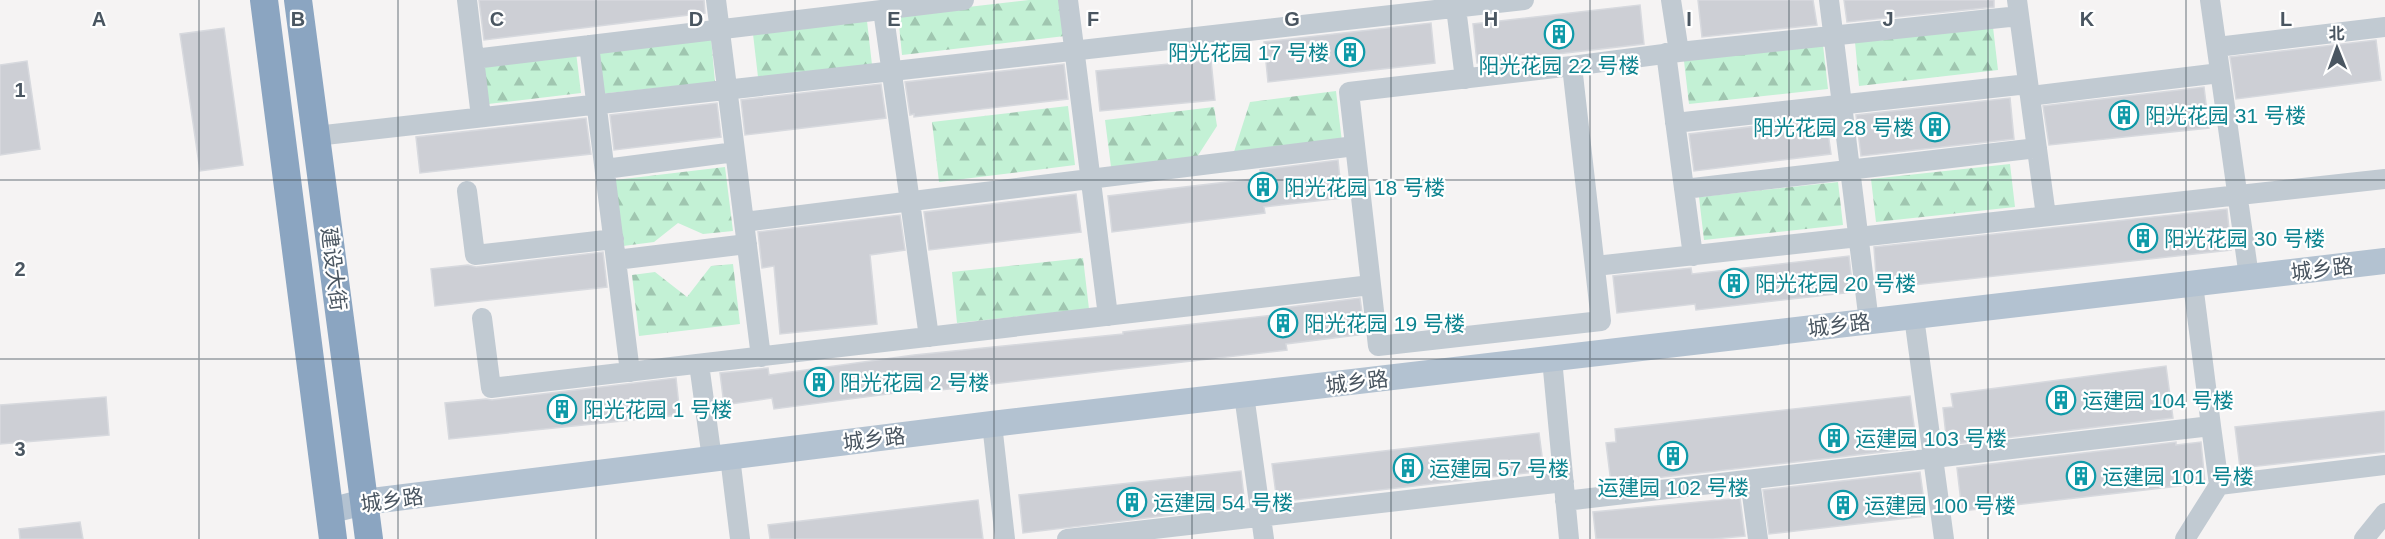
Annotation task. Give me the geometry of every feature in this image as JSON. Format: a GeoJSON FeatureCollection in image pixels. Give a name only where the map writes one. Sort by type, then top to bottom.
{"type":"FeatureCollection","features":[{"type":"Feature","properties":{"kind":"highway","name":"建设大街"},"geometry":{"type":"LineString","coordinates":[[264,0],[333,539]]}},
{"type":"Feature","properties":{"kind":"highway","name":"建设大街"},"geometry":{"type":"LineString","coordinates":[[298,0],[369,539]]}},
{"type":"Feature","properties":{"kind":"main road","name":"城乡路"},"geometry":{"type":"LineString","coordinates":[[329,511],[364,502],[992,424],[2385,261]]}},
{"type":"Feature","properties":{"kind":"street"},"geometry":{"type":"LineString","coordinates":[[467,0],[482,117]]}},
{"type":"Feature","properties":{"kind":"street"},"geometry":{"type":"LineString","coordinates":[[716,0],[761,357]]}},
{"type":"Feature","properties":{"kind":"street"},"geometry":{"type":"LineString","coordinates":[[474,59],[888,6],[964,0]]}},
{"type":"Feature","properties":{"kind":"street"},"geometry":{"type":"LineString","coordinates":[[1068,0],[1108,316]]}},
{"type":"Feature","properties":{"kind":"street"},"geometry":{"type":"LineString","coordinates":[[316,136],[1074,51],[1456,4],[1524,0]]}},
{"type":"Feature","properties":{"kind":"street"},"geometry":{"type":"LineString","coordinates":[[1671,0],[1675,123],[1693,255]]}},
{"type":"Feature","properties":{"kind":"street"},"geometry":{"type":"LineString","coordinates":[[1829,0],[1869,322]]}},
{"type":"Feature","properties":{"kind":"street"},"geometry":{"type":"LineString","coordinates":[[2210,0],[2249,277]]}},
{"type":"Feature","properties":{"kind":"street"},"geometry":{"type":"LineString","coordinates":[[1456,4],[1465,79]]}},
{"type":"Feature","properties":{"kind":"street"},"geometry":{"type":"LineString","coordinates":[[888,6],[892,71],[929,337]]}},
{"type":"Feature","properties":{"kind":"street"},"geometry":{"type":"LineString","coordinates":[[1381,379],[1349,92],[1833,36],[2018,8],[2046,216]]}},
{"type":"Feature","properties":{"kind":"street"},"geometry":{"type":"LineString","coordinates":[[2217,47],[2385,27]]}},
{"type":"Feature","properties":{"kind":"street"},"geometry":{"type":"LineString","coordinates":[[589,45],[630,372]]}},
{"type":"Feature","properties":{"kind":"street"},"geometry":{"type":"LineString","coordinates":[[1572,66],[1604,353]]}},
{"type":"Feature","properties":{"kind":"street"},"geometry":{"type":"LineString","coordinates":[[1675,123],[1842,105],[2220,73]]}},
{"type":"Feature","properties":{"kind":"street"},"geometry":{"type":"LineString","coordinates":[[744,222],[1355,146]]}},
{"type":"Feature","properties":{"kind":"street"},"geometry":{"type":"LineString","coordinates":[[1684,189],[2037,148]]}},
{"type":"Feature","properties":{"kind":"street"},"geometry":{"type":"LineString","coordinates":[[605,169],[735,152]]}},
{"type":"Feature","properties":{"kind":"street"},"geometry":{"type":"LineString","coordinates":[[1595,266],[2385,179]]}},
{"type":"Feature","properties":{"kind":"street"},"geometry":{"type":"LineString","coordinates":[[467,190],[474,255],[614,239]]}},
{"type":"Feature","properties":{"kind":"street"},"geometry":{"type":"LineString","coordinates":[[616,260],[747,244]]}},
{"type":"Feature","properties":{"kind":"street"},"geometry":{"type":"LineString","coordinates":[[2185,539],[2219,485],[2193,284]]}},
{"type":"Feature","properties":{"kind":"street"},"geometry":{"type":"LineString","coordinates":[[482,318],[490,388],[1371,285]]}},
{"type":"Feature","properties":{"kind":"street"},"geometry":{"type":"LineString","coordinates":[[1914,317],[1944,539]]}},
{"type":"Feature","properties":{"kind":"street"},"geometry":{"type":"LineString","coordinates":[[1378,346],[1601,321]]}},
{"type":"Feature","properties":{"kind":"street"},"geometry":{"type":"LineString","coordinates":[[1551,359],[1565,491],[1565,538]]}},
{"type":"Feature","properties":{"kind":"street"},"geometry":{"type":"LineString","coordinates":[[699,364],[740,539]]}},
{"type":"Feature","properties":{"kind":"street"},"geometry":{"type":"LineString","coordinates":[[1244,395],[1264,539]]}},
{"type":"Feature","properties":{"kind":"street"},"geometry":{"type":"LineString","coordinates":[[992,424],[1005,539]]}},
{"type":"Feature","properties":{"kind":"street"},"geometry":{"type":"LineString","coordinates":[[1067,539],[1261,517],[1565,491],[1750,480],[2211,426]]}},
{"type":"Feature","properties":{"kind":"street"},"geometry":{"type":"LineString","coordinates":[[2219,485],[2385,465]]}},
{"type":"Feature","properties":{"kind":"street"},"geometry":{"type":"LineString","coordinates":[[1750,480],[1758,539]]}},
{"type":"Feature","properties":{"kind":"street"},"geometry":{"type":"LineString","coordinates":[[2363,539],[2385,513]]}},
{"type":"Feature","properties":{"kind":"street"},"geometry":{"type":"LineString","coordinates":[[2363,539],[2385,536]]}},
{"type":"Feature","properties":{"kind":"green space"},"geometry":{"type":"Polygon","coordinates":[[[1029,0],[1061,0],[1065,36],[902,55],[898,15],[1029,0]]]}},
{"type":"Feature","properties":{"kind":"green space"},"geometry":{"type":"Polygon","coordinates":[[[867,21],[872,65],[758,77],[753,34],[867,21]]]}},
{"type":"Feature","properties":{"kind":"green space"},"geometry":{"type":"Polygon","coordinates":[[[1993,27],[1998,70],[1859,86],[1855,42],[1993,27]]]}},
{"type":"Feature","properties":{"kind":"green space"},"geometry":{"type":"Polygon","coordinates":[[[711,38],[715,82],[599,94],[594,51],[711,38]]]}},
{"type":"Feature","properties":{"kind":"green space"},"geometry":{"type":"Polygon","coordinates":[[[1823,45],[1828,89],[1689,104],[1684,61],[1823,45]]]}},
{"type":"Feature","properties":{"kind":"green space"},"geometry":{"type":"Polygon","coordinates":[[[576,52],[581,93],[488,104],[484,63],[576,52]]]}},
{"type":"Feature","properties":{"kind":"green space"},"geometry":{"type":"Polygon","coordinates":[[[1336,91],[1342,142],[1233,155],[1250,102],[1336,91]]]}},
{"type":"Feature","properties":{"kind":"green space"},"geometry":{"type":"Polygon","coordinates":[[[1068,106],[1075,165],[939,182],[932,122],[1068,106]]]}},
{"type":"Feature","properties":{"kind":"green space"},"geometry":{"type":"Polygon","coordinates":[[[1214,107],[1217,126],[1197,157],[1111,167],[1105,120],[1214,107]]]}},
{"type":"Feature","properties":{"kind":"green space"},"geometry":{"type":"Polygon","coordinates":[[[2010,164],[2015,207],[1876,222],[1871,179],[2010,164]]]}},
{"type":"Feature","properties":{"kind":"green space"},"geometry":{"type":"Polygon","coordinates":[[[725,167],[733,231],[703,234],[678,223],[654,242],[623,246],[615,180],[725,167]]]}},
{"type":"Feature","properties":{"kind":"green space"},"geometry":{"type":"Polygon","coordinates":[[[1838,182],[1843,225],[1704,240],[1699,197],[1838,182]]]}},
{"type":"Feature","properties":{"kind":"green space"},"geometry":{"type":"Polygon","coordinates":[[[1083,258],[1089,309],[957,323],[952,272],[1083,258]]]}},
{"type":"Feature","properties":{"kind":"green space"},"geometry":{"type":"Polygon","coordinates":[[[733,264],[740,324],[639,336],[632,275],[655,272],[687,297],[711,266],[733,264]]]}},
{"type":"Feature","properties":{"kind":"building"},"geometry":{"type":"Polygon","coordinates":[[[479,0],[704,0],[705,13],[484,40],[479,0]]]}},
{"type":"Feature","properties":{"kind":"building"},"geometry":{"type":"Polygon","coordinates":[[[1698,0],[1813,0],[1817,25],[1702,37],[1698,0]]]}},
{"type":"Feature","properties":{"kind":"building"},"geometry":{"type":"Polygon","coordinates":[[[1844,0],[1994,0],[1994,7],[1847,22],[1844,0]]]}},
{"type":"Feature","properties":{"kind":"building","name":"阳光花园 22 号楼"},"geometry":{"type":"Polygon","coordinates":[[[1640,5],[1644,44],[1477,63],[1473,24],[1640,5]]]}},
{"type":"Feature","properties":{"kind":"building","name":"阳光花园 17 号楼"},"geometry":{"type":"Polygon","coordinates":[[[1431,23],[1435,63],[1268,82],[1264,42],[1431,23]]]}},
{"type":"Feature","properties":{"kind":"building"},"geometry":{"type":"Polygon","coordinates":[[[224,28],[243,165],[200,171],[180,34],[224,28]]]}},
{"type":"Feature","properties":{"kind":"building"},"geometry":{"type":"Polygon","coordinates":[[[2376,40],[2381,80],[2236,99],[2230,57],[2376,40]]]}},
{"type":"Feature","properties":{"kind":"building"},"geometry":{"type":"Polygon","coordinates":[[[1211,60],[1215,100],[1100,111],[1096,71],[1211,60]]]}},
{"type":"Feature","properties":{"kind":"building"},"geometry":{"type":"Polygon","coordinates":[[[27,61],[40,149],[0,155],[0,65],[27,61]]]}},
{"type":"Feature","properties":{"kind":"building"},"geometry":{"type":"Polygon","coordinates":[[[1064,64],[1068,99],[914,117],[914,114],[910,115],[905,82],[1064,64]]]}},
{"type":"Feature","properties":{"kind":"building"},"geometry":{"type":"Polygon","coordinates":[[[881,84],[886,118],[745,135],[741,100],[881,84]]]}},
{"type":"Feature","properties":{"kind":"building","name":"阳光花园 31 号楼"},"geometry":{"type":"Polygon","coordinates":[[[2204,87],[2209,128],[2049,145],[2043,106],[2204,87]]]}},
{"type":"Feature","properties":{"kind":"building","name":"阳光花园 28 号楼"},"geometry":{"type":"Polygon","coordinates":[[[2010,98],[2014,139],[1861,156],[1856,115],[2010,98]]]}},
{"type":"Feature","properties":{"kind":"building"},"geometry":{"type":"Polygon","coordinates":[[[717,103],[721,137],[614,150],[610,115],[717,103]]]}},
{"type":"Feature","properties":{"kind":"building"},"geometry":{"type":"Polygon","coordinates":[[[586,118],[591,154],[420,173],[416,137],[586,118]]]}},
{"type":"Feature","properties":{"kind":"building"},"geometry":{"type":"Polygon","coordinates":[[[1826,118],[1831,154],[1694,171],[1689,134],[1826,118]]]}},
{"type":"Feature","properties":{"kind":"building","name":"阳光花园 18 号楼"},"geometry":{"type":"Polygon","coordinates":[[[1338,160],[1342,198],[1264,207],[1265,213],[1112,232],[1108,196],[1261,178],[1260,170],[1338,160]]]}},
{"type":"Feature","properties":{"kind":"building"},"geometry":{"type":"Polygon","coordinates":[[[1076,194],[1081,232],[929,250],[924,212],[1076,194]]]}},
{"type":"Feature","properties":{"kind":"building"},"geometry":{"type":"Polygon","coordinates":[[[2227,209],[2231,250],[1877,289],[1874,247],[2227,209]]]}},
{"type":"Feature","properties":{"kind":"building"},"geometry":{"type":"Polygon","coordinates":[[[900,215],[905,250],[870,255],[877,324],[780,334],[774,266],[762,268],[758,232],[900,215]]]}},
{"type":"Feature","properties":{"kind":"building"},"geometry":{"type":"Polygon","coordinates":[[[603,252],[607,287],[435,306],[431,269],[468,265],[476,267],[603,252]]]}},
{"type":"Feature","properties":{"kind":"building","name":"阳光花园 20 号楼"},"geometry":{"type":"Polygon","coordinates":[[[1849,256],[1853,292],[1696,310],[1695,304],[1617,313],[1613,276],[1691,268],[1692,274],[1849,256]]]}},
{"type":"Feature","properties":{"kind":"building"},"geometry":{"type":"Polygon","coordinates":[[[1360,298],[1365,334],[1286,344],[1287,350],[941,390],[941,387],[774,409],[772,398],[724,405],[720,373],[768,368],[769,375],[914,355],[1123,334],[1123,332],[1282,314],[1282,308],[1360,298]]]}},
{"type":"Feature","properties":{"kind":"building","name":"运建园 104 号楼"},"geometry":{"type":"Polygon","coordinates":[[[2166,366],[2173,418],[1947,445],[1943,408],[1953,407],[1951,394],[2166,366]]]}},
{"type":"Feature","properties":{"kind":"building","name":"阳光花园 1 号楼"},"geometry":{"type":"Polygon","coordinates":[[[676,378],[680,415],[449,439],[445,403],[492,400],[676,378]]]}},
{"type":"Feature","properties":{"kind":"building"},"geometry":{"type":"Polygon","coordinates":[[[1910,396],[1917,448],[1611,483],[1606,443],[1616,442],[1615,429],[1910,396]]]}},
{"type":"Feature","properties":{"kind":"building"},"geometry":{"type":"Polygon","coordinates":[[[106,397],[109,435],[0,444],[0,405],[106,397]]]}},
{"type":"Feature","properties":{"kind":"building"},"geometry":{"type":"Polygon","coordinates":[[[2385,411],[2385,452],[2240,468],[2235,427],[2385,411]]]}},
{"type":"Feature","properties":{"kind":"building","name":"运建园 57 号楼"},"geometry":{"type":"Polygon","coordinates":[[[1539,433],[1544,471],[1277,502],[1272,464],[1539,433]]]}},
{"type":"Feature","properties":{"kind":"building","name":"运建园 101 号楼"},"geometry":{"type":"Polygon","coordinates":[[[2176,442],[2176,445],[2201,442],[2205,483],[1962,511],[1957,468],[2176,442]]]}},
{"type":"Feature","properties":{"kind":"building","name":"运建园 54 号楼"},"geometry":{"type":"Polygon","coordinates":[[[1241,471],[1245,506],[1023,533],[1019,495],[1241,471]]]}},
{"type":"Feature","properties":{"kind":"building","name":"运建园 100 号楼"},"geometry":{"type":"Polygon","coordinates":[[[1920,472],[1926,516],[1769,534],[1763,490],[1920,472]]]}},
{"type":"Feature","properties":{"kind":"building"},"geometry":{"type":"Polygon","coordinates":[[[1740,498],[1745,536],[1713,539],[1596,539],[1593,512],[1740,498]]]}},
{"type":"Feature","properties":{"kind":"building"},"geometry":{"type":"Polygon","coordinates":[[[978,500],[983,539],[770,539],[768,525],[978,500]]]}},
{"type":"Feature","properties":{"kind":"building"},"geometry":{"type":"Polygon","coordinates":[[[80,522],[83,539],[20,539],[19,529],[80,522]]]}},
{"type":"Feature","properties":{"kind":"place","name":"阳光花园 22 号楼"},"geometry":{"type":"Point","coordinates":[1559,34]}},
{"type":"Feature","properties":{"kind":"place","name":"阳光花园 17 号楼"},"geometry":{"type":"Point","coordinates":[1350,52]}},
{"type":"Feature","properties":{"kind":"place","name":"阳光花园 31 号楼"},"geometry":{"type":"Point","coordinates":[2124,115]}},
{"type":"Feature","properties":{"kind":"place","name":"阳光花园 28 号楼"},"geometry":{"type":"Point","coordinates":[1935,127]}},
{"type":"Feature","properties":{"kind":"place","name":"阳光花园 18 号楼"},"geometry":{"type":"Point","coordinates":[1263,187]}},
{"type":"Feature","properties":{"kind":"place","name":"阳光花园 30 号楼"},"geometry":{"type":"Point","coordinates":[2143,238]}},
{"type":"Feature","properties":{"kind":"place","name":"阳光花园 20 号楼"},"geometry":{"type":"Point","coordinates":[1734,283]}},
{"type":"Feature","properties":{"kind":"place","name":"阳光花园 19 号楼"},"geometry":{"type":"Point","coordinates":[1283,323]}},
{"type":"Feature","properties":{"kind":"place","name":"阳光花园 2 号楼"},"geometry":{"type":"Point","coordinates":[819,382]}},
{"type":"Feature","properties":{"kind":"place","name":"运建园 104 号楼"},"geometry":{"type":"Point","coordinates":[2061,400]}},
{"type":"Feature","properties":{"kind":"place","name":"阳光花园 1 号楼"},"geometry":{"type":"Point","coordinates":[562,409]}},
{"type":"Feature","properties":{"kind":"place","name":"运建园 103 号楼"},"geometry":{"type":"Point","coordinates":[1834,438]}},
{"type":"Feature","properties":{"kind":"place","name":"运建园 102 号楼"},"geometry":{"type":"Point","coordinates":[1673,456]}},
{"type":"Feature","properties":{"kind":"place","name":"运建园 57 号楼"},"geometry":{"type":"Point","coordinates":[1408,468]}},
{"type":"Feature","properties":{"kind":"place","name":"运建园 101 号楼"},"geometry":{"type":"Point","coordinates":[2081,476]}},
{"type":"Feature","properties":{"kind":"place","name":"运建园 54 号楼"},"geometry":{"type":"Point","coordinates":[1132,502]}},
{"type":"Feature","properties":{"kind":"place","name":"运建园 100 号楼"},"geometry":{"type":"Point","coordinates":[1843,505]}}]}
